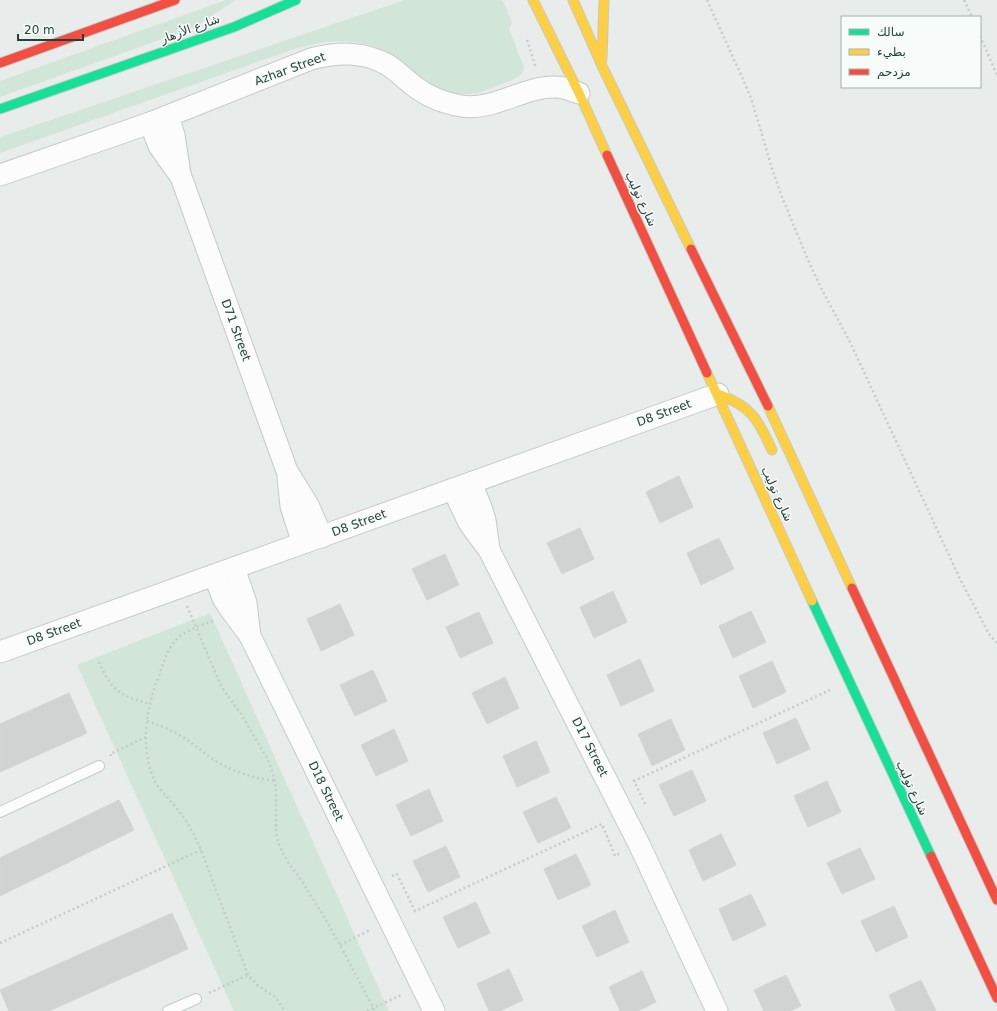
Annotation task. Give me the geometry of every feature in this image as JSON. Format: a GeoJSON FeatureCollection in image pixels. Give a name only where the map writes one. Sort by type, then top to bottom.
{"type":"FeatureCollection","features":[{"type":"Feature","properties":{"kind":"street"},"geometry":{"type":"LineString","coordinates":[[0,63],[175,0]]}},
{"type":"Feature","properties":{"kind":"street","name":"شارع الأزهار"},"geometry":{"type":"LineString","coordinates":[[0,109],[234,27],[296,0]]}},
{"type":"Feature","properties":{"kind":"street","name":"شارع توليب"},"geometry":{"type":"LineString","coordinates":[[533,0],[579,94],[849,681],[997,998]]}},
{"type":"Feature","properties":{"kind":"street","name":"شارع توليب"},"geometry":{"type":"LineString","coordinates":[[573,0],[602,66],[766,402],[997,900]]}},
{"type":"Feature","properties":{"kind":"street"},"geometry":{"type":"LineString","coordinates":[[602,66],[604,0]]}},
{"type":"Feature","properties":{"kind":"street","name":"Azhar Street"},"geometry":{"type":"LineString","coordinates":[[0,175],[159,119],[327,54],[342,53],[374,59],[388,66],[431,97],[446,103],[463,106],[480,106],[497,102],[533,89],[541,88],[557,87],[568,89],[579,94]]}},
{"type":"Feature","properties":{"kind":"street","name":"D71 Street"},"geometry":{"type":"LineString","coordinates":[[159,119],[174,135],[181,177],[288,471],[308,505],[312,540]]}},
{"type":"Feature","properties":{"kind":"street"},"geometry":{"type":"LineString","coordinates":[[718,394],[729,397],[749,410],[762,429],[775,456]]}},
{"type":"Feature","properties":{"kind":"street","name":"D8 Street"},"geometry":{"type":"LineString","coordinates":[[0,652],[718,394]]}},
{"type":"Feature","properties":{"kind":"street","name":"D17 Street"},"geometry":{"type":"LineString","coordinates":[[462,486],[485,520],[489,550],[639,844],[717,1011]]}},
{"type":"Feature","properties":{"kind":"street"},"geometry":{"type":"LineString","coordinates":[[806,510],[820,517]]}},
{"type":"Feature","properties":{"kind":"street"},"geometry":{"type":"LineString","coordinates":[[234,568],[246,603],[250,636]]}},
{"type":"Feature","properties":{"kind":"street","name":"D18 Street"},"geometry":{"type":"LineString","coordinates":[[214,575],[223,598],[250,636],[434,1011]]}},
{"type":"Feature","properties":{"kind":"lane"},"geometry":{"type":"LineString","coordinates":[[0,812],[99,766]]}},
{"type":"Feature","properties":{"kind":"lane"},"geometry":{"type":"LineString","coordinates":[[168,1011],[196,998]]}},
{"type":"Feature","properties":{"kind":"path"},"geometry":{"type":"LineString","coordinates":[[707,0],[742,77],[758,121],[773,172],[808,260],[850,342],[960,579],[989,634],[997,643]]}},
{"type":"Feature","properties":{"kind":"path"},"geometry":{"type":"LineString","coordinates":[[964,0],[972,16]]}},
{"type":"Feature","properties":{"kind":"path"},"geometry":{"type":"LineString","coordinates":[[525,35],[538,72],[541,88]]}},
{"type":"Feature","properties":{"kind":"path"},"geometry":{"type":"LineString","coordinates":[[981,38],[997,75]]}},
{"type":"Feature","properties":{"kind":"path"},"geometry":{"type":"LineString","coordinates":[[179,587],[218,680],[241,714],[268,760],[272,770],[276,793],[276,831],[280,847],[340,945],[374,1009]]}},
{"type":"Feature","properties":{"kind":"path"},"geometry":{"type":"LineString","coordinates":[[215,620],[185,632],[170,647],[150,704],[146,737],[149,766],[153,778],[160,790],[187,822],[201,850],[248,975],[256,984],[275,997],[285,1011]]}},
{"type":"Feature","properties":{"kind":"path"},"geometry":{"type":"LineString","coordinates":[[99,662],[112,686],[128,697],[150,704]]}},
{"type":"Feature","properties":{"kind":"path"},"geometry":{"type":"LineString","coordinates":[[147,721],[180,735],[219,763],[236,772],[255,778],[275,781]]}},
{"type":"Feature","properties":{"kind":"path"},"geometry":{"type":"LineString","coordinates":[[99,766],[113,760],[110,754],[146,737]]}},
{"type":"Feature","properties":{"kind":"path"},"geometry":{"type":"LineString","coordinates":[[0,943],[201,850]]}},
{"type":"Feature","properties":{"kind":"path"},"geometry":{"type":"LineString","coordinates":[[340,945],[371,930],[368,923]]}},
{"type":"Feature","properties":{"kind":"path"},"geometry":{"type":"LineString","coordinates":[[196,998],[248,975]]}},
{"type":"Feature","properties":{"kind":"path"},"geometry":{"type":"LineString","coordinates":[[367,1011],[401,995],[404,1000]]}},
{"type":"Feature","properties":{"kind":"green space"},"geometry":{"type":"Polygon","coordinates":[[[226,0],[236,0],[193,28],[0,97],[0,81],[226,0]]]}},
{"type":"Feature","properties":{"kind":"green space"},"geometry":{"type":"Polygon","coordinates":[[[405,0],[502,0],[512,23],[509,29],[524,67],[523,71],[519,77],[513,80],[481,92],[473,94],[455,93],[430,83],[397,59],[373,46],[362,43],[338,41],[323,42],[297,48],[0,153],[0,137],[405,0]]]}},
{"type":"Feature","properties":{"kind":"green space"},"geometry":{"type":"Polygon","coordinates":[[[210,613],[389,1011],[234,1011],[77,665],[210,613]]]}},
{"type":"Feature","properties":{"kind":"building"},"geometry":{"type":"Polygon","coordinates":[[[679,476],[693,507],[660,523],[646,492],[679,476]]]}},
{"type":"Feature","properties":{"kind":"building"},"geometry":{"type":"Polygon","coordinates":[[[580,528],[594,559],[562,574],[547,543],[580,528]]]}},
{"type":"Feature","properties":{"kind":"building"},"geometry":{"type":"Polygon","coordinates":[[[719,538],[734,569],[701,585],[687,553],[719,538]]]}},
{"type":"Feature","properties":{"kind":"building"},"geometry":{"type":"Polygon","coordinates":[[[445,554],[459,585],[427,600],[412,569],[445,554]]]}},
{"type":"Feature","properties":{"kind":"building"},"geometry":{"type":"Polygon","coordinates":[[[613,591],[627,622],[594,638],[580,607],[613,591]]]}},
{"type":"Feature","properties":{"kind":"building"},"geometry":{"type":"Polygon","coordinates":[[[340,604],[354,635],[321,651],[307,619],[340,604]]]}},
{"type":"Feature","properties":{"kind":"building"},"geometry":{"type":"Polygon","coordinates":[[[751,611],[766,642],[733,658],[719,626],[751,611]]]}},
{"type":"Feature","properties":{"kind":"building"},"geometry":{"type":"Polygon","coordinates":[[[479,612],[493,643],[460,658],[446,627],[479,612]]]}},
{"type":"Feature","properties":{"kind":"building"},"geometry":{"type":"Polygon","coordinates":[[[640,659],[654,691],[621,706],[607,675],[640,659]]]}},
{"type":"Feature","properties":{"kind":"building"},"geometry":{"type":"Polygon","coordinates":[[[772,661],[786,692],[753,708],[739,676],[772,661]]]}},
{"type":"Feature","properties":{"kind":"building"},"geometry":{"type":"Polygon","coordinates":[[[373,670],[387,701],[355,716],[340,685],[373,670]]]}},
{"type":"Feature","properties":{"kind":"building"},"geometry":{"type":"Polygon","coordinates":[[[505,677],[519,708],[487,724],[472,693],[505,677]]]}},
{"type":"Feature","properties":{"kind":"building"},"geometry":{"type":"Polygon","coordinates":[[[69,693],[87,733],[0,772],[0,724],[69,693]]]}},
{"type":"Feature","properties":{"kind":"building"},"geometry":{"type":"Polygon","coordinates":[[[796,718],[810,749],[777,764],[763,733],[796,718]]]}},
{"type":"Feature","properties":{"kind":"building"},"geometry":{"type":"Polygon","coordinates":[[[671,719],[685,750],[652,766],[638,734],[671,719]]]}},
{"type":"Feature","properties":{"kind":"building"},"geometry":{"type":"Polygon","coordinates":[[[394,729],[408,761],[376,776],[361,745],[394,729]]]}},
{"type":"Feature","properties":{"kind":"building"},"geometry":{"type":"Polygon","coordinates":[[[536,741],[550,772],[517,787],[503,756],[536,741]]]}},
{"type":"Feature","properties":{"kind":"building"},"geometry":{"type":"Polygon","coordinates":[[[692,770],[706,801],[674,816],[659,785],[692,770]]]}},
{"type":"Feature","properties":{"kind":"building"},"geometry":{"type":"Polygon","coordinates":[[[827,781],[841,812],[808,827],[794,796],[827,781]]]}},
{"type":"Feature","properties":{"kind":"building"},"geometry":{"type":"Polygon","coordinates":[[[429,789],[443,821],[411,836],[396,805],[429,789]]]}},
{"type":"Feature","properties":{"kind":"building"},"geometry":{"type":"Polygon","coordinates":[[[556,797],[571,828],[538,843],[523,812],[556,797]]]}},
{"type":"Feature","properties":{"kind":"building"},"geometry":{"type":"Polygon","coordinates":[[[119,800],[134,830],[0,896],[0,858],[119,800]]]}},
{"type":"Feature","properties":{"kind":"building"},"geometry":{"type":"Polygon","coordinates":[[[721,834],[736,865],[703,881],[689,850],[721,834]]]}},
{"type":"Feature","properties":{"kind":"building"},"geometry":{"type":"Polygon","coordinates":[[[446,846],[460,877],[428,892],[413,861],[446,846]]]}},
{"type":"Feature","properties":{"kind":"building"},"geometry":{"type":"Polygon","coordinates":[[[860,848],[875,879],[842,894],[827,863],[860,848]]]}},
{"type":"Feature","properties":{"kind":"building"},"geometry":{"type":"Polygon","coordinates":[[[576,854],[591,885],[558,900],[544,869],[576,854]]]}},
{"type":"Feature","properties":{"kind":"building"},"geometry":{"type":"Polygon","coordinates":[[[751,894],[766,925],[733,941],[719,909],[751,894]]]}},
{"type":"Feature","properties":{"kind":"building"},"geometry":{"type":"Polygon","coordinates":[[[476,902],[490,933],[458,948],[443,917],[476,902]]]}},
{"type":"Feature","properties":{"kind":"building"},"geometry":{"type":"Polygon","coordinates":[[[894,906],[908,937],[876,952],[861,921],[894,906]]]}},
{"type":"Feature","properties":{"kind":"building"},"geometry":{"type":"Polygon","coordinates":[[[615,910],[629,942],[597,957],[582,926],[615,910]]]}},
{"type":"Feature","properties":{"kind":"building"},"geometry":{"type":"Polygon","coordinates":[[[172,913],[188,949],[49,1011],[9,1011],[0,990],[172,913]]]}},
{"type":"Feature","properties":{"kind":"building"},"geometry":{"type":"Polygon","coordinates":[[[509,969],[523,1000],[500,1011],[489,1011],[477,984],[509,969]]]}},
{"type":"Feature","properties":{"kind":"building"},"geometry":{"type":"Polygon","coordinates":[[[642,971],[656,1002],[638,1011],[620,1011],[609,987],[642,971]]]}},
{"type":"Feature","properties":{"kind":"building"},"geometry":{"type":"Polygon","coordinates":[[[786,975],[801,1006],[790,1011],[764,1011],[754,990],[786,975]]]}},
{"type":"Feature","properties":{"kind":"building"},"geometry":{"type":"Polygon","coordinates":[[[921,980],[936,1011],[896,1011],[889,995],[921,980]]]}},
{"type":"Feature","properties":{"kind":"traffic: fast"},"geometry":{"type":"LineString","coordinates":[[0,109],[234,27],[296,0]]}},
{"type":"Feature","properties":{"kind":"traffic: fast"},"geometry":{"type":"LineString","coordinates":[[812,601],[931,856]]}},
{"type":"Feature","properties":{"kind":"traffic: slow"},"geometry":{"type":"LineString","coordinates":[[533,0],[579,93],[607,155]]}},
{"type":"Feature","properties":{"kind":"traffic: slow"},"geometry":{"type":"LineString","coordinates":[[573,0],[602,66],[691,249]]}},
{"type":"Feature","properties":{"kind":"traffic: slow"},"geometry":{"type":"LineString","coordinates":[[602,59],[604,0]]}},
{"type":"Feature","properties":{"kind":"traffic: slow"},"geometry":{"type":"LineString","coordinates":[[707,373],[812,601]]}},
{"type":"Feature","properties":{"kind":"traffic: slow"},"geometry":{"type":"LineString","coordinates":[[718,394],[738,403],[752,415],[762,430],[772,450]]}},
{"type":"Feature","properties":{"kind":"traffic: slow"},"geometry":{"type":"LineString","coordinates":[[768,406],[852,588]]}},
{"type":"Feature","properties":{"kind":"traffic: jam"},"geometry":{"type":"LineString","coordinates":[[0,63],[175,0]]}},
{"type":"Feature","properties":{"kind":"traffic: jam"},"geometry":{"type":"LineString","coordinates":[[607,155],[707,373]]}},
{"type":"Feature","properties":{"kind":"traffic: jam"},"geometry":{"type":"LineString","coordinates":[[691,249],[768,406]]}},
{"type":"Feature","properties":{"kind":"traffic: jam"},"geometry":{"type":"LineString","coordinates":[[852,588],[997,900]]}},
{"type":"Feature","properties":{"kind":"traffic: jam"},"geometry":{"type":"LineString","coordinates":[[931,856],[997,998]]}}]}
